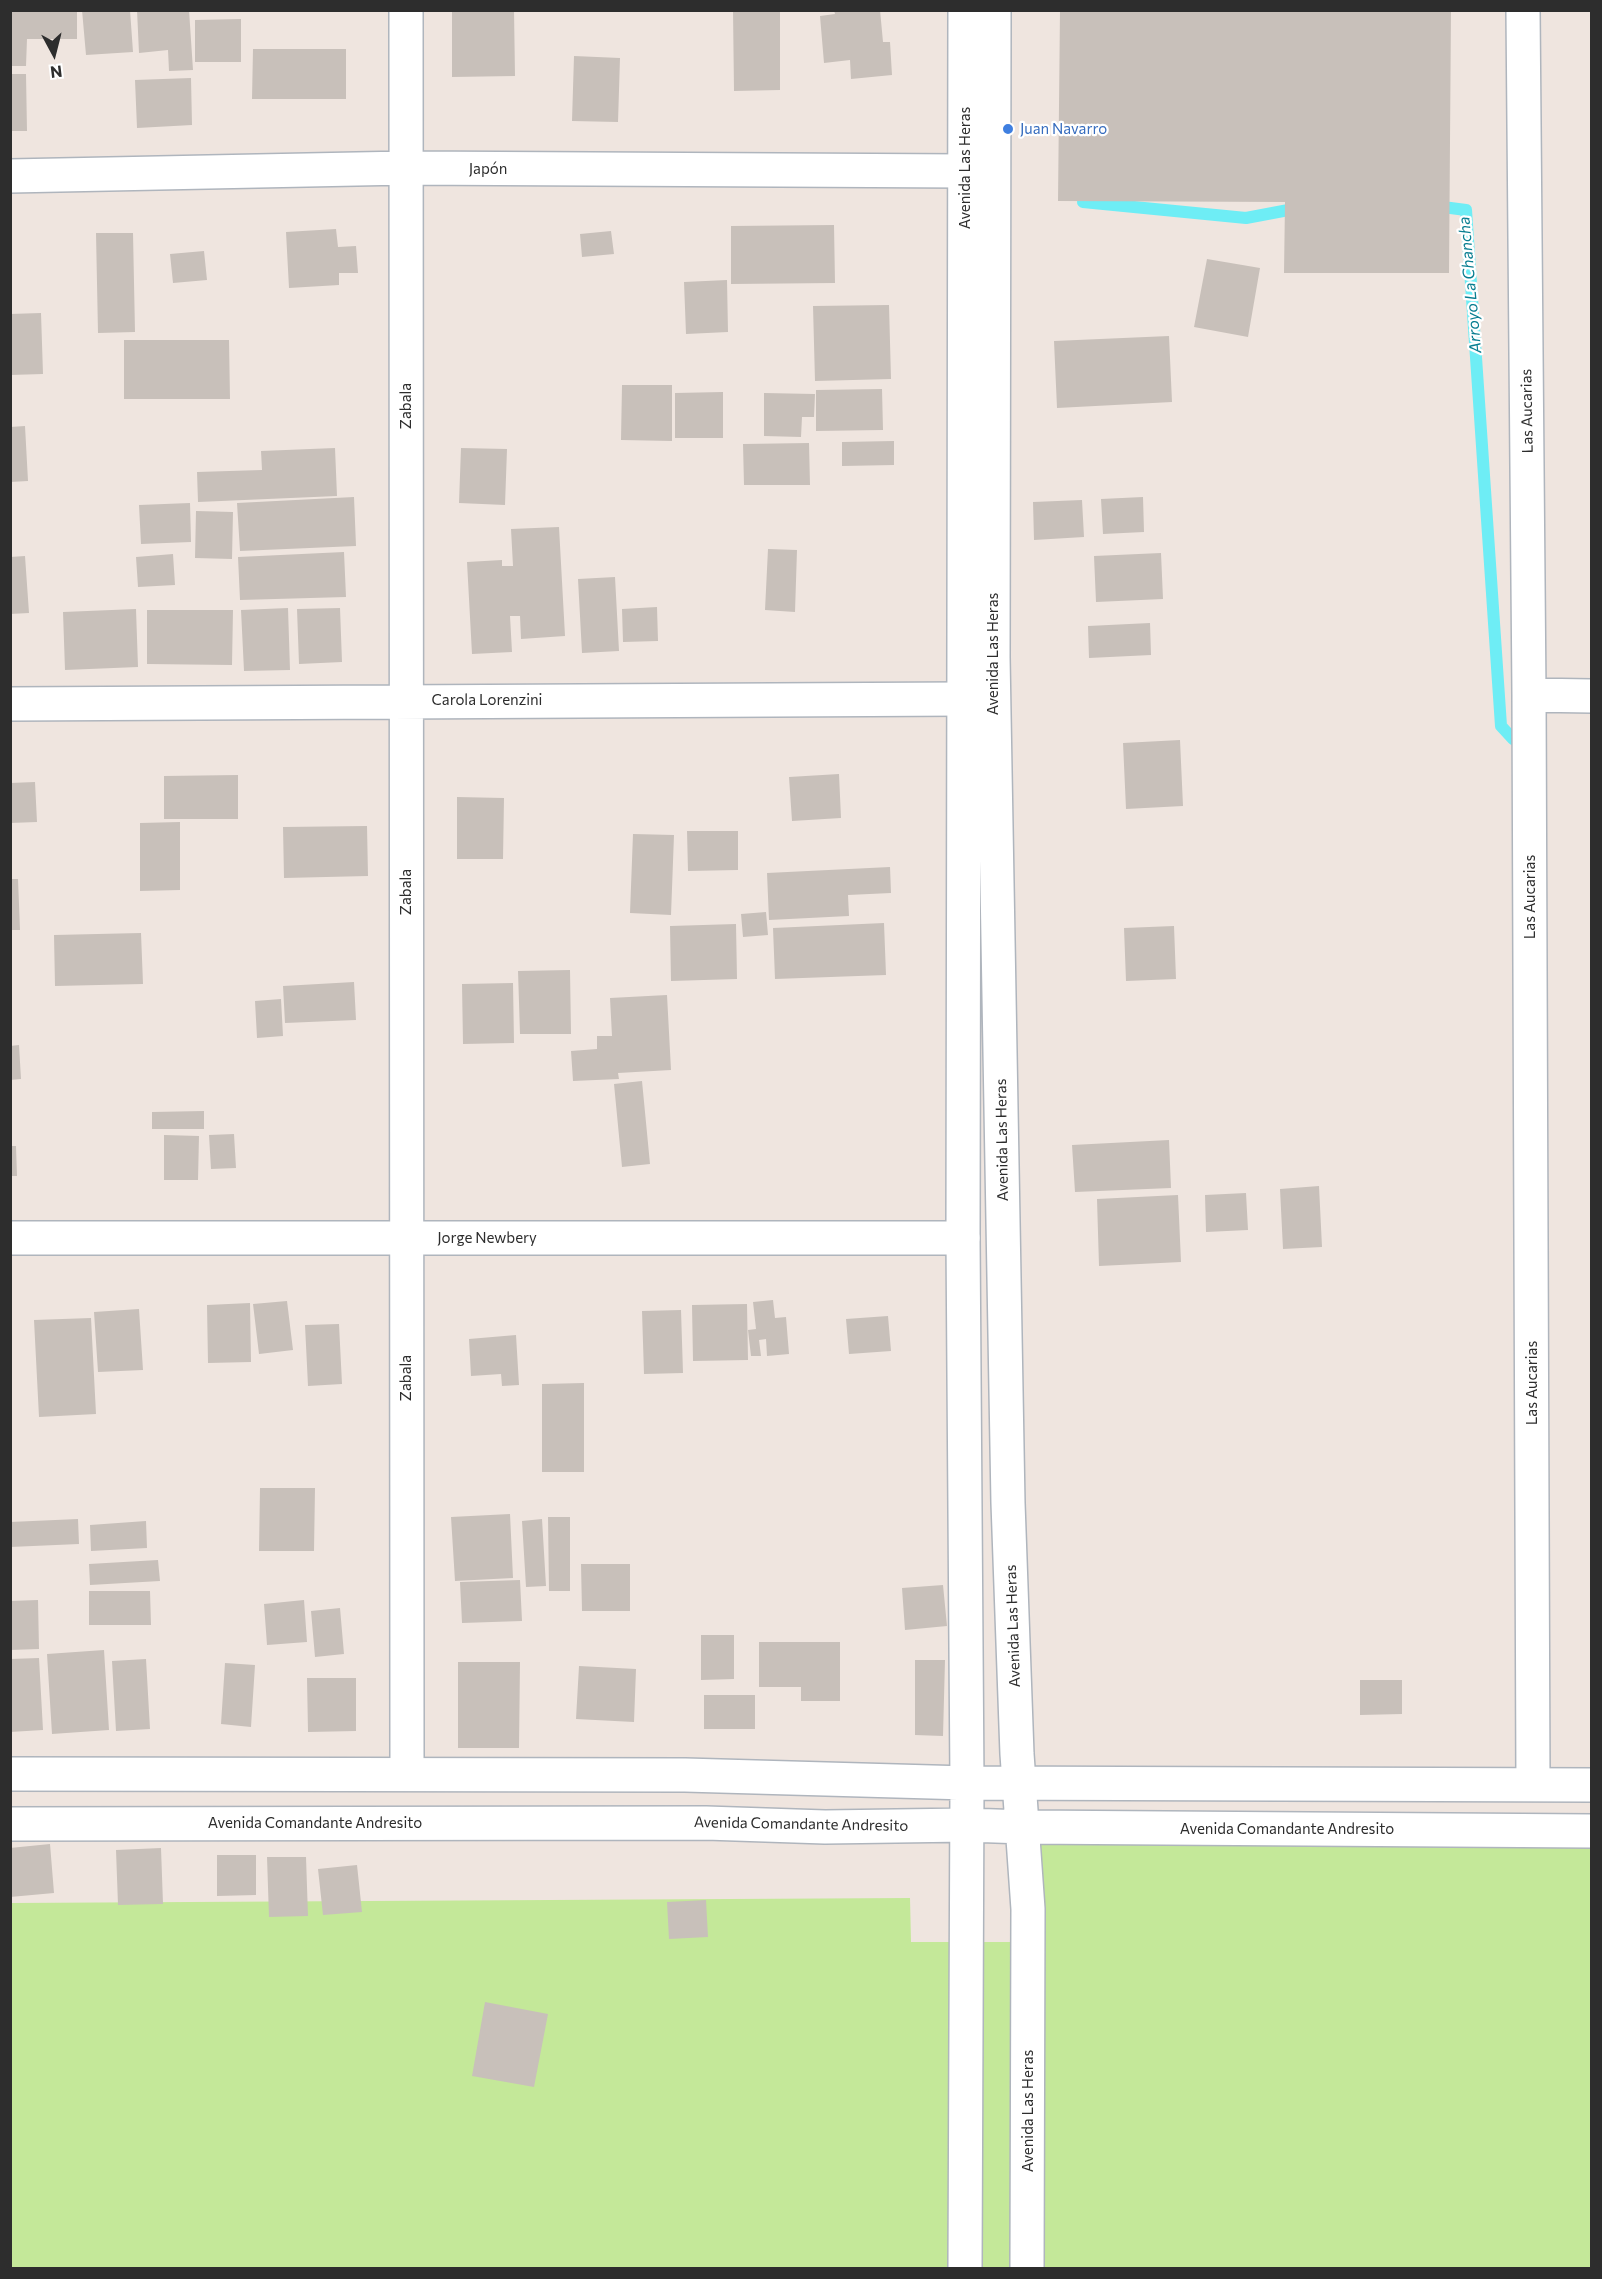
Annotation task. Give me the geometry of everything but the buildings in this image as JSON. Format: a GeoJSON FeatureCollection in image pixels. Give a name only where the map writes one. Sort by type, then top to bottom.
{"type":"FeatureCollection","features":[{"type":"Feature","properties":{"kind":"main road","name":"Zabala"},"geometry":{"type":"LineString","coordinates":[[406,10],[406,1774]]}},
{"type":"Feature","properties":{"kind":"main road","name":"Avenida Las Heras"},"geometry":{"type":"LineString","coordinates":[[965,10],[963,1238],[967,1783],[965,2268]]}},
{"type":"Feature","properties":{"kind":"main road","name":"Avenida Las Heras"},"geometry":{"type":"LineString","coordinates":[[994,10],[993,657],[1008,1491],[1017,1754],[1021,1782],[1028,1909],[1027,2268]]}},
{"type":"Feature","properties":{"kind":"main road","name":"Las Aucarias"},"geometry":{"type":"LineString","coordinates":[[1523,10],[1529,695],[1533,1784]]}},
{"type":"Feature","properties":{"kind":"main road","name":"Japón"},"geometry":{"type":"LineString","coordinates":[[10,176],[406,168],[965,171]]}},
{"type":"Feature","properties":{"kind":"main road"},"geometry":{"type":"LineString","coordinates":[[1529,695],[1592,696]]}},
{"type":"Feature","properties":{"kind":"main road","name":"Carola Lorenzini"},"geometry":{"type":"LineString","coordinates":[[10,704],[406,700],[964,699]]}},
{"type":"Feature","properties":{"kind":"main road","name":"Jorge Newbery"},"geometry":{"type":"LineString","coordinates":[[10,1238],[963,1238]]}},
{"type":"Feature","properties":{"kind":"main road"},"geometry":{"type":"LineString","coordinates":[[10,1774],[685,1775],[967,1783],[1592,1785]]}},
{"type":"Feature","properties":{"kind":"main road","name":"Avenida Comandante Andresito"},"geometry":{"type":"LineString","coordinates":[[10,1824],[706,1823],[825,1827],[966,1825],[1592,1831]]}},
{"type":"Feature","properties":{"kind":"green space"},"geometry":{"type":"Polygon","coordinates":[[[1025,1842],[1591,1845],[1591,2268],[11,2268],[10,1903],[910,1898],[911,1942],[1024,1942],[1025,1842]]]}},
{"type":"Feature","properties":{"kind":"waterway","name":"Arroyo La Chancha"},"geometry":{"type":"LineString","coordinates":[[1083,202],[1246,218],[1299,208]]}},
{"type":"Feature","properties":{"kind":"waterway","name":"Arroyo La Chancha"},"geometry":{"type":"LineString","coordinates":[[1435,206],[1466,210],[1501,726],[1513,739]]}},
{"type":"Feature","properties":{"kind":"place","name":"Juan Navarro"},"geometry":{"type":"Point","coordinates":[1008,129]}}]}
